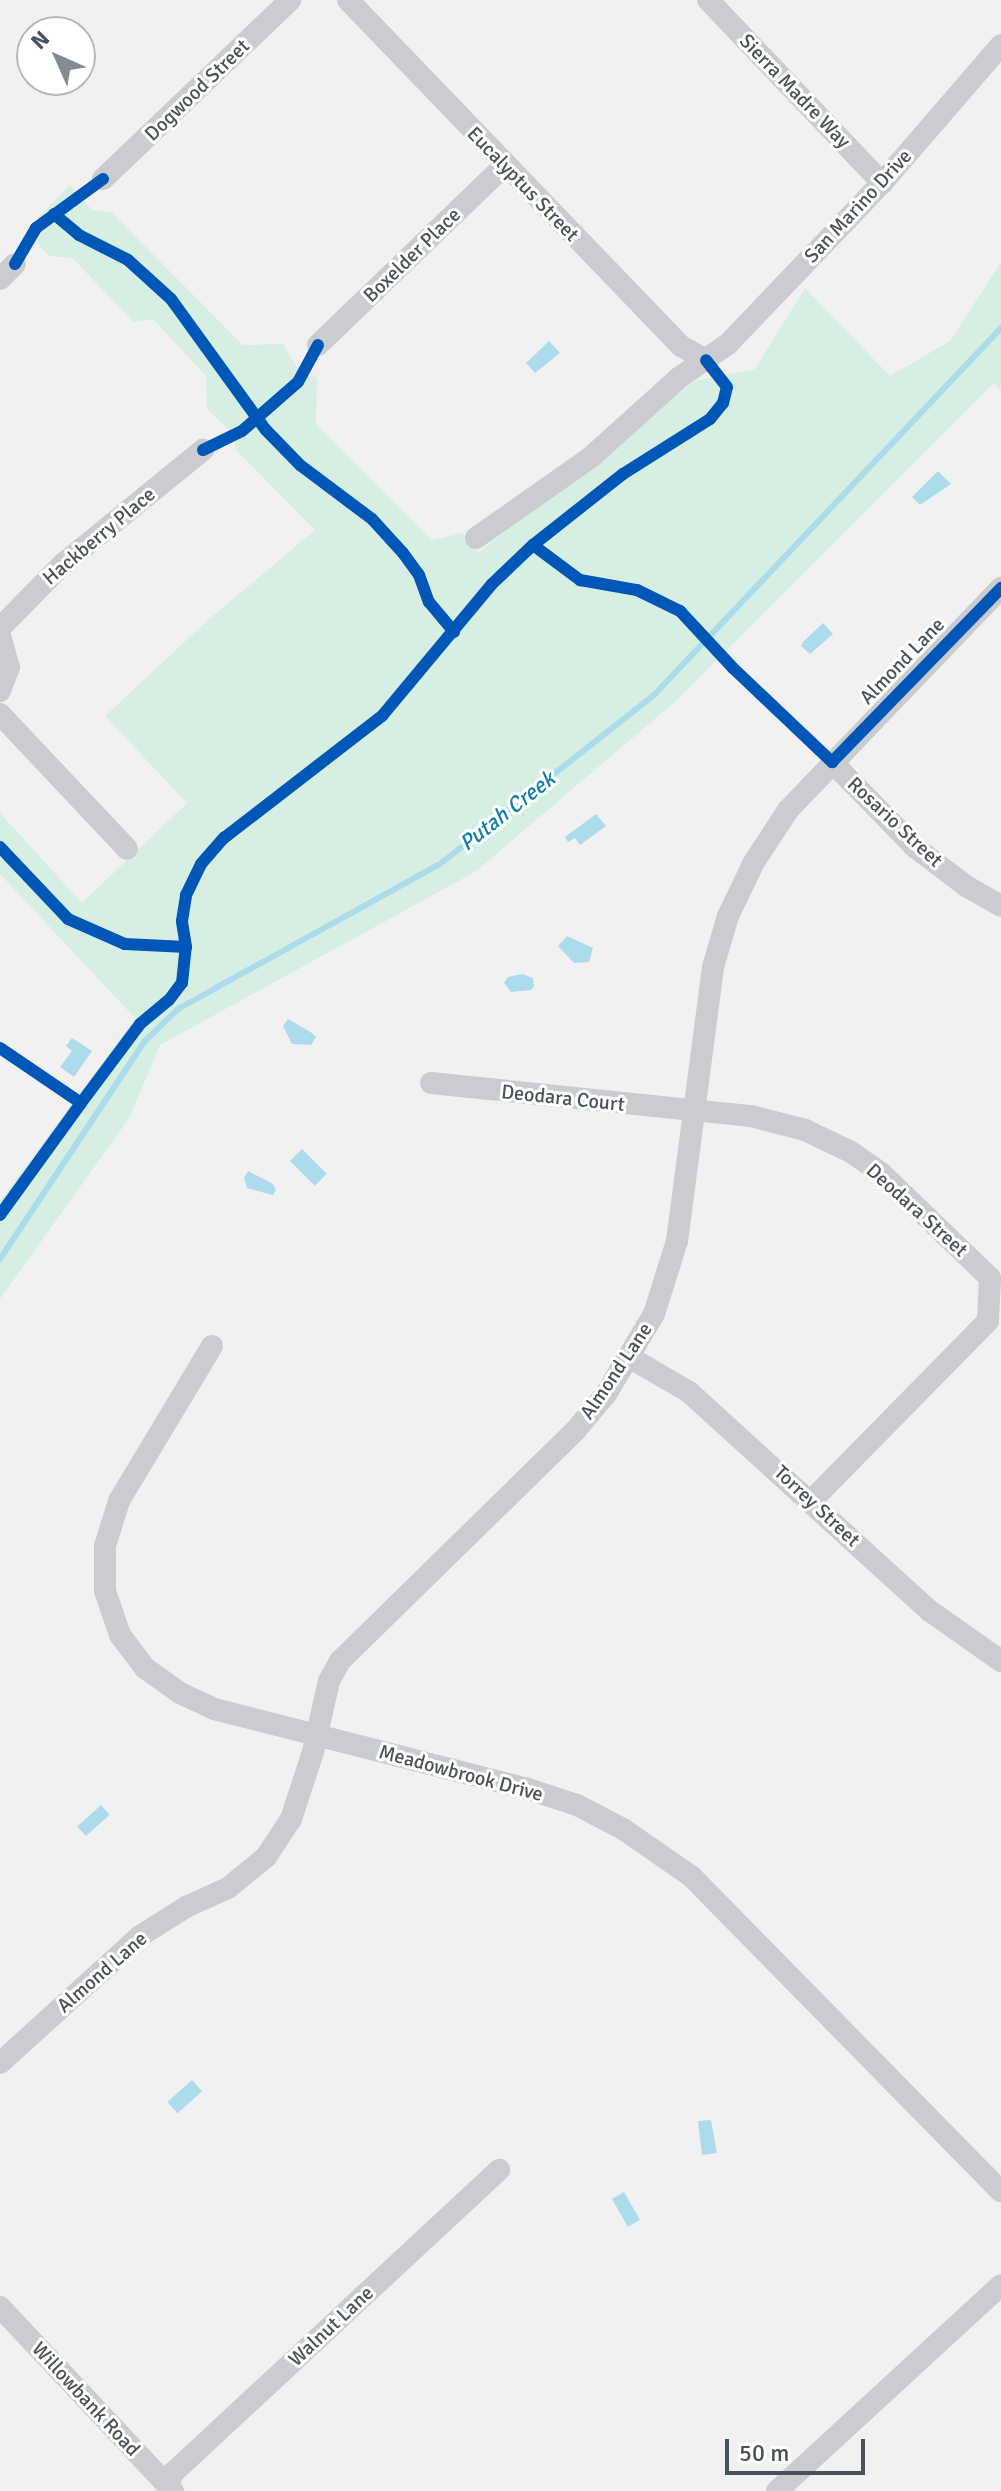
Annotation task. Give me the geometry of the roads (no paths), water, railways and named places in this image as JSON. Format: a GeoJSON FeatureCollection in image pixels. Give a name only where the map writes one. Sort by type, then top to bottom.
{"type":"FeatureCollection","features":[{"type":"Feature","properties":{"kind":"street","name":"Dogwood Street"},"geometry":{"type":"LineString","coordinates":[[103,179],[290,0]]}},
{"type":"Feature","properties":{"kind":"street","name":"Eucalyptus Street"},"geometry":{"type":"LineString","coordinates":[[348,0],[681,346],[706,360]]}},
{"type":"Feature","properties":{"kind":"street","name":"Sierra Madre Way"},"geometry":{"type":"LineString","coordinates":[[708,0],[882,183]]}},
{"type":"Feature","properties":{"kind":"street","name":"San Marino Drive"},"geometry":{"type":"LineString","coordinates":[[476,538],[590,458],[680,377],[728,344],[882,183],[1001,45]]}},
{"type":"Feature","properties":{"kind":"street","name":"Boxelder Place"},"geometry":{"type":"LineString","coordinates":[[318,345],[505,165]]}},
{"type":"Feature","properties":{"kind":"street","name":"Hackberry Place"},"geometry":{"type":"LineString","coordinates":[[0,628],[63,564],[203,450]]}},
{"type":"Feature","properties":{"kind":"street","name":"Almond Lane"},"geometry":{"type":"LineString","coordinates":[[0,2063],[140,1936],[186,1907],[228,1888],[266,1857],[291,1819],[329,1681],[340,1661],[575,1431],[606,1394],[654,1314],[677,1241],[713,967],[728,916],[754,862],[788,810],[1001,588]]}},
{"type":"Feature","properties":{"kind":"street"},"geometry":{"type":"LineString","coordinates":[[0,636],[9,667],[0,691]]}},
{"type":"Feature","properties":{"kind":"street"},"geometry":{"type":"LineString","coordinates":[[0,714],[127,849]]}},
{"type":"Feature","properties":{"kind":"street","name":"Rosario Street"},"geometry":{"type":"LineString","coordinates":[[832,762],[916,848],[966,886],[1001,906]]}},
{"type":"Feature","properties":{"kind":"street","name":"Deodara Court"},"geometry":{"type":"LineString","coordinates":[[431,1083],[696,1113]]}},
{"type":"Feature","properties":{"kind":"street","name":"Deodara Street"},"geometry":{"type":"LineString","coordinates":[[696,1113],[751,1116],[805,1130],[851,1152],[881,1173],[990,1278],[988,1321],[811,1501]]}},
{"type":"Feature","properties":{"kind":"street","name":"Meadowbrook Drive"},"geometry":{"type":"LineString","coordinates":[[212,1346],[119,1501],[105,1546],[105,1591],[120,1635],[145,1668],[180,1693],[214,1709],[525,1788],[577,1805],[623,1829],[691,1876],[1001,2191]]}},
{"type":"Feature","properties":{"kind":"street","name":"Torrey Street"},"geometry":{"type":"LineString","coordinates":[[629,1357],[689,1392],[930,1611],[1001,1661]]}},
{"type":"Feature","properties":{"kind":"street","name":"Walnut Lane"},"geometry":{"type":"LineString","coordinates":[[170,2488],[174,2472],[499,2170]]}},
{"type":"Feature","properties":{"kind":"street"},"geometry":{"type":"LineString","coordinates":[[777,2491],[1001,2285]]}},
{"type":"Feature","properties":{"kind":"street","name":"Willowbank Road"},"geometry":{"type":"LineString","coordinates":[[0,2307],[170,2488]]}},
{"type":"Feature","properties":{"kind":"water"},"geometry":{"type":"Polygon","coordinates":[[[549,341],[560,353],[535,373],[526,363],[549,341]]]}},
{"type":"Feature","properties":{"kind":"water"},"geometry":{"type":"Polygon","coordinates":[[[938,471],[951,484],[920,505],[912,497],[938,471]]]}},
{"type":"Feature","properties":{"kind":"water"},"geometry":{"type":"Polygon","coordinates":[[[823,623],[833,634],[810,654],[801,646],[823,623]]]}},
{"type":"Feature","properties":{"kind":"water"},"geometry":{"type":"Polygon","coordinates":[[[596,814],[606,826],[580,845],[575,838],[568,842],[565,837],[596,814]]]}},
{"type":"Feature","properties":{"kind":"water"},"geometry":{"type":"Polygon","coordinates":[[[567,936],[593,948],[589,962],[574,963],[558,946],[567,936]]]}},
{"type":"Feature","properties":{"kind":"water"},"geometry":{"type":"Polygon","coordinates":[[[522,974],[533,978],[534,986],[531,990],[511,992],[504,983],[508,977],[522,974]]]}},
{"type":"Feature","properties":{"kind":"water"},"geometry":{"type":"Polygon","coordinates":[[[288,1019],[316,1037],[311,1045],[292,1044],[283,1026],[288,1019]]]}},
{"type":"Feature","properties":{"kind":"water"},"geometry":{"type":"Polygon","coordinates":[[[72,1038],[92,1051],[74,1077],[60,1067],[72,1051],[66,1046],[72,1038]]]}},
{"type":"Feature","properties":{"kind":"water"},"geometry":{"type":"Polygon","coordinates":[[[302,1149],[327,1174],[315,1186],[290,1161],[302,1149]]]}},
{"type":"Feature","properties":{"kind":"water"},"geometry":{"type":"Polygon","coordinates":[[[248,1171],[273,1184],[276,1190],[273,1195],[247,1188],[244,1178],[248,1171]]]}},
{"type":"Feature","properties":{"kind":"water"},"geometry":{"type":"Polygon","coordinates":[[[101,1805],[110,1815],[86,1836],[77,1826],[101,1805]]]}},
{"type":"Feature","properties":{"kind":"water"},"geometry":{"type":"Polygon","coordinates":[[[192,2080],[202,2091],[178,2113],[167,2102],[192,2080]]]}},
{"type":"Feature","properties":{"kind":"water"},"geometry":{"type":"Polygon","coordinates":[[[711,2120],[717,2153],[702,2155],[698,2121],[711,2120]]]}},
{"type":"Feature","properties":{"kind":"water"},"geometry":{"type":"Polygon","coordinates":[[[624,2192],[640,2220],[628,2227],[612,2199],[624,2192]]]}},
{"type":"Feature","properties":{"kind":"waterway","name":"Putah Creek"},"geometry":{"type":"LineString","coordinates":[[0,1259],[144,1042],[178,1009],[440,864],[654,695],[1001,328]]}}]}
